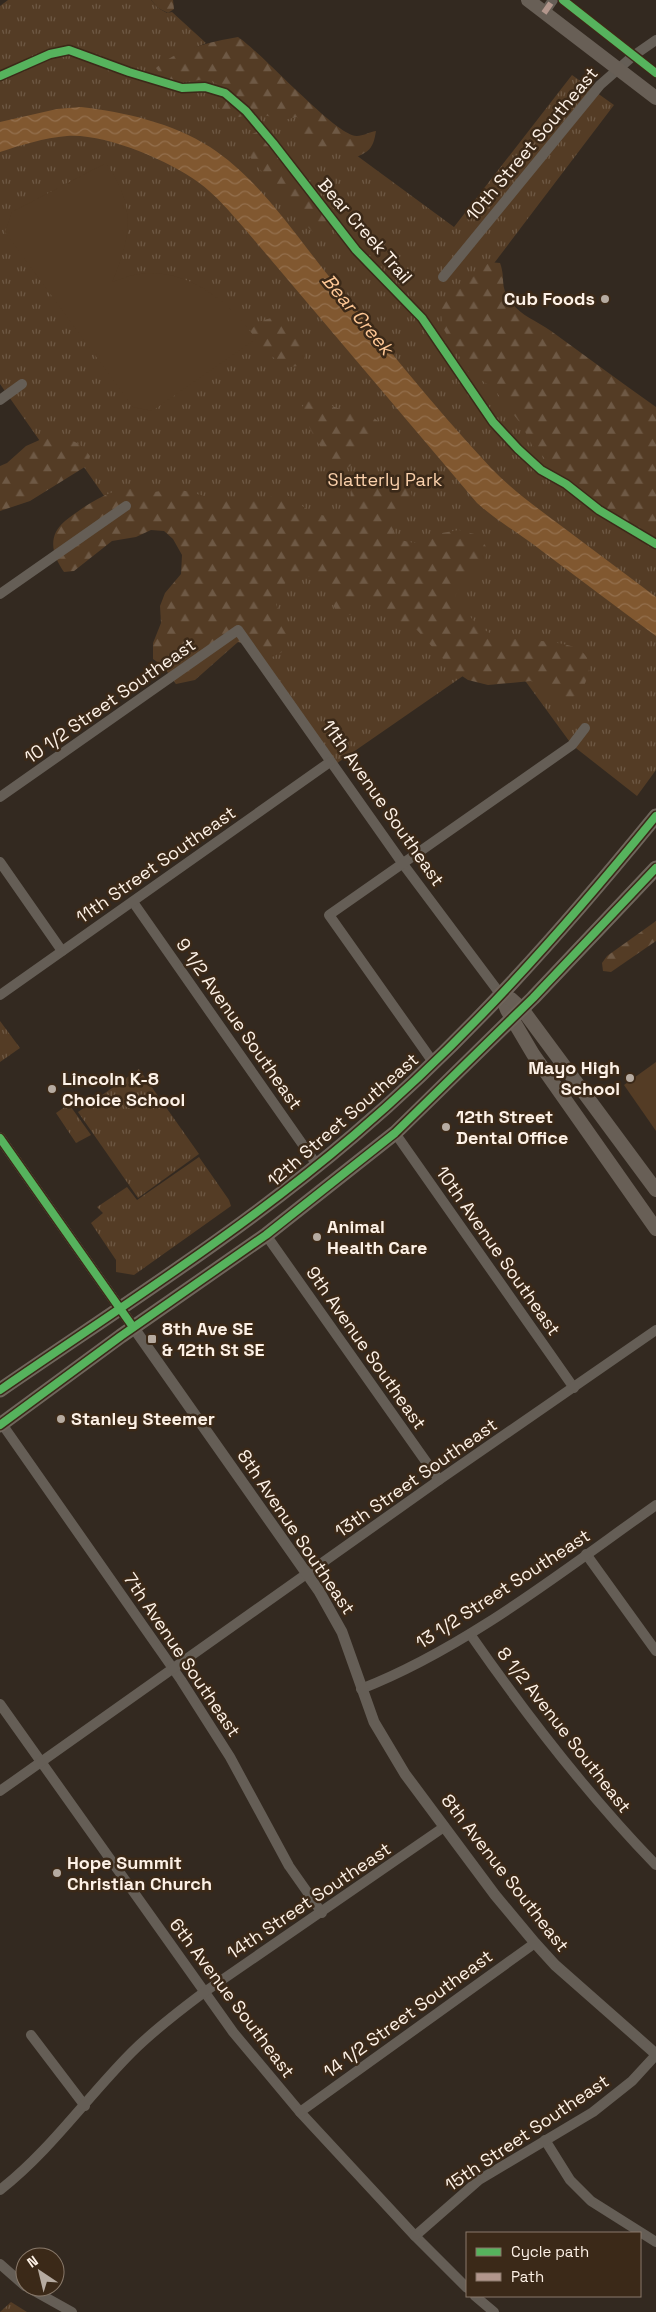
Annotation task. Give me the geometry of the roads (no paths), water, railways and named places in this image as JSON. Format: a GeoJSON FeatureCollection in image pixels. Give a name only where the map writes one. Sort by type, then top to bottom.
{"type":"FeatureCollection","features":[{"type":"Feature","properties":{"kind":"main road"},"geometry":{"type":"LineString","coordinates":[[528,0],[656,98]]}},
{"type":"Feature","properties":{"kind":"main road","name":"12th Street Southeast"},"geometry":{"type":"LineString","coordinates":[[0,1390],[234,1228],[317,1165],[375,1117],[502,995],[595,890],[656,816]]}},
{"type":"Feature","properties":{"kind":"main road"},"geometry":{"type":"LineString","coordinates":[[1,1425],[133,1328],[266,1235],[395,1133],[517,1014],[656,868]]}},
{"type":"Feature","properties":{"kind":"main road","name":"11th Avenue Southeast"},"geometry":{"type":"LineString","coordinates":[[502,995],[511,999],[534,1054],[656,1229]]}},
{"type":"Feature","properties":{"kind":"main road","name":"11th Avenue Southeast"},"geometry":{"type":"LineString","coordinates":[[517,1014],[614,1130],[656,1190]]}},
{"type":"Feature","properties":{"kind":"street"},"geometry":{"type":"LineString","coordinates":[[544,12],[553,0]]}},
{"type":"Feature","properties":{"kind":"street","name":"10th Street Southeast"},"geometry":{"type":"LineString","coordinates":[[442,277],[600,85],[617,69],[656,40]]}},
{"type":"Feature","properties":{"kind":"street"},"geometry":{"type":"LineString","coordinates":[[0,400],[22,384]]}},
{"type":"Feature","properties":{"kind":"street"},"geometry":{"type":"LineString","coordinates":[[0,594],[126,506]]}},
{"type":"Feature","properties":{"kind":"street","name":"11th Avenue Southeast"},"geometry":{"type":"LineString","coordinates":[[238,630],[403,864],[502,995]]}},
{"type":"Feature","properties":{"kind":"street","name":"10 1/2 Street Southeast"},"geometry":{"type":"LineString","coordinates":[[0,798],[238,630]]}},
{"type":"Feature","properties":{"kind":"street"},"geometry":{"type":"LineString","coordinates":[[433,1062],[329,915],[572,745],[585,728]]}},
{"type":"Feature","properties":{"kind":"street","name":"11th Street Southeast"},"geometry":{"type":"LineString","coordinates":[[0,994],[134,902],[330,762]]}},
{"type":"Feature","properties":{"kind":"street"},"geometry":{"type":"LineString","coordinates":[[0,862],[62,951]]}},
{"type":"Feature","properties":{"kind":"street","name":"9 1/2 Avenue Southeast"},"geometry":{"type":"LineString","coordinates":[[134,902],[317,1165]]}},
{"type":"Feature","properties":{"kind":"street","name":"10th Avenue Southeast"},"geometry":{"type":"LineString","coordinates":[[395,1133],[574,1388]]}},
{"type":"Feature","properties":{"kind":"street","name":"8th Avenue Southeast"},"geometry":{"type":"LineString","coordinates":[[0,1138],[308,1575],[342,1632],[374,1722],[389,1750],[444,1827],[535,1943],[555,1965],[656,2055]]}},
{"type":"Feature","properties":{"kind":"street","name":"9th Avenue Southeast"},"geometry":{"type":"LineString","coordinates":[[266,1235],[439,1480]]}},
{"type":"Feature","properties":{"kind":"street","name":"13th Street Southeast"},"geometry":{"type":"LineString","coordinates":[[0,1791],[308,1575],[439,1480],[656,1330]]}},
{"type":"Feature","properties":{"kind":"street","name":"7th Avenue Southeast"},"geometry":{"type":"LineString","coordinates":[[1,1425],[174,1668],[230,1757],[289,1866],[322,1913]]}},
{"type":"Feature","properties":{"kind":"street","name":"13 1/2 Street Southeast"},"geometry":{"type":"LineString","coordinates":[[361,1689],[422,1663],[470,1634],[656,1505]]}},
{"type":"Feature","properties":{"kind":"street"},"geometry":{"type":"LineString","coordinates":[[586,1554],[656,1651]]}},
{"type":"Feature","properties":{"kind":"street","name":"8 1/2 Avenue Southeast"},"geometry":{"type":"LineString","coordinates":[[470,1634],[535,1725],[586,1790],[656,1866]]}},
{"type":"Feature","properties":{"kind":"street","name":"6th Avenue Southeast"},"geometry":{"type":"LineString","coordinates":[[0,1704],[203,1993],[238,2039],[300,2112],[415,2236],[466,2287]]}},
{"type":"Feature","properties":{"kind":"street","name":"14th Street Southeast"},"geometry":{"type":"LineString","coordinates":[[0,2190],[44,2151],[133,2051],[203,1993],[322,1913],[444,1827]]}},
{"type":"Feature","properties":{"kind":"street","name":"14 1/2 Street Southeast"},"geometry":{"type":"LineString","coordinates":[[300,2112],[535,1943]]}},
{"type":"Feature","properties":{"kind":"street"},"geometry":{"type":"LineString","coordinates":[[31,2035],[84,2106]]}},
{"type":"Feature","properties":{"kind":"street","name":"15th Street Southeast"},"geometry":{"type":"LineString","coordinates":[[415,2236],[479,2180],[593,2112],[613,2098],[656,2055]]}},
{"type":"Feature","properties":{"kind":"street"},"geometry":{"type":"LineString","coordinates":[[545,2140],[561,2167],[580,2191],[598,2206],[640,2232]]}},
{"type":"Feature","properties":{"kind":"street"},"geometry":{"type":"LineString","coordinates":[[641,2233],[656,2242]]}},
{"type":"Feature","properties":{"kind":"street"},"geometry":{"type":"LineString","coordinates":[[0,2264],[15,2277]]}},
{"type":"Feature","properties":{"kind":"street"},"geometry":{"type":"LineString","coordinates":[[45,2297],[72,2312]]}},
{"type":"Feature","properties":{"kind":"street"},"geometry":{"type":"LineString","coordinates":[[476,2297],[494,2312]]}},
{"type":"Feature","properties":{"kind":"water","name":"Bear Creek"},"geometry":{"type":"Polygon","coordinates":[[[81,107],[114,112],[164,125],[210,147],[227,159],[271,203],[426,395],[491,468],[524,498],[656,597],[656,636],[477,503],[244,228],[205,187],[170,165],[153,157],[117,143],[82,136],[50,138],[0,152],[0,122],[57,109],[81,107]]]}},
{"type":"Feature","properties":{"kind":"place","name":"Cub Foods"},"geometry":{"type":"Point","coordinates":[605,299]}},
{"type":"Feature","properties":{"kind":"place","name":"Mayo High School"},"geometry":{"type":"Point","coordinates":[630,1078]}},
{"type":"Feature","properties":{"kind":"place","name":"Lincoln K-8 Choice School"},"geometry":{"type":"Point","coordinates":[52,1089]}},
{"type":"Feature","properties":{"kind":"place","name":"12th Street Dental Office"},"geometry":{"type":"Point","coordinates":[446,1127]}},
{"type":"Feature","properties":{"kind":"place","name":"Animal Health Care"},"geometry":{"type":"Point","coordinates":[317,1237]}},
{"type":"Feature","properties":{"kind":"place","name":"8th Ave SE & 12th St SE"},"geometry":{"type":"Point","coordinates":[152,1339]}},
{"type":"Feature","properties":{"kind":"place","name":"Stanley Steemer"},"geometry":{"type":"Point","coordinates":[61,1419]}},
{"type":"Feature","properties":{"kind":"place","name":"Hope Summit Christian Church"},"geometry":{"type":"Point","coordinates":[57,1873]}},
{"type":"Feature","properties":{"kind":"park label","name":"Slatterly Park"},"geometry":{"type":"Point","coordinates":[385,480]}}]}
